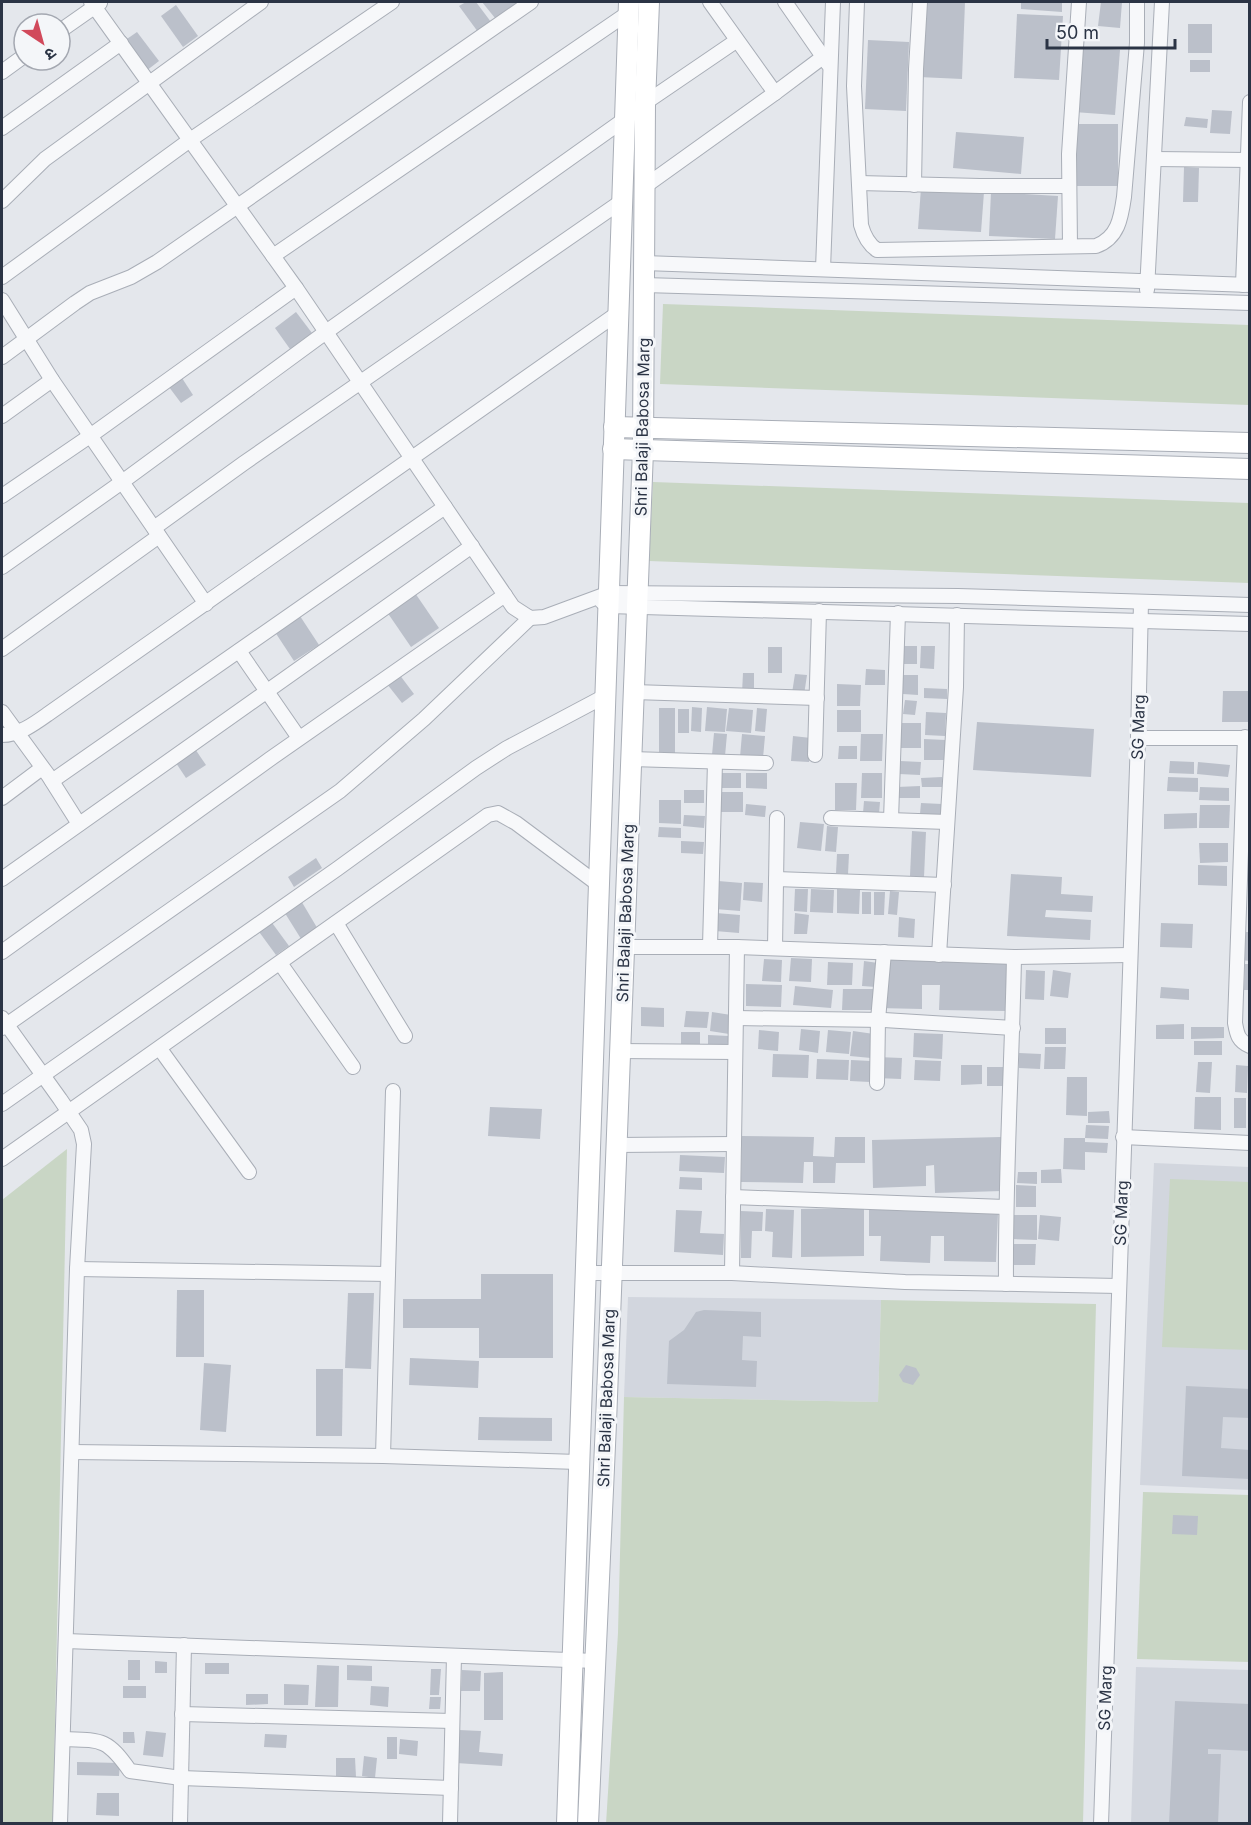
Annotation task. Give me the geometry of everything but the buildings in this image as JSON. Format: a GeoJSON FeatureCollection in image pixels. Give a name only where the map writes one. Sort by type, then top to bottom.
{"type":"FeatureCollection","features":[{"type":"Feature","properties":{"kind":"street"},"geometry":{"type":"LineString","coordinates":[[2,201],[45,159],[261,2]]}},
{"type":"Feature","properties":{"kind":"street"},"geometry":{"type":"LineString","coordinates":[[2,277],[190,140],[393,2]]}},
{"type":"Feature","properties":{"kind":"street"},"geometry":{"type":"LineString","coordinates":[[2,357],[90,293],[131,277],[157,262],[531,2]]}},
{"type":"Feature","properties":{"kind":"street","name":"Shri Balaji Babosa Marg"},"geometry":{"type":"LineString","coordinates":[[588,1824],[606,1423],[644,427],[644,187],[649,2]]}},
{"type":"Feature","properties":{"kind":"street"},"geometry":{"type":"LineString","coordinates":[[710,2],[775,93]]}},
{"type":"Feature","properties":{"kind":"street"},"geometry":{"type":"LineString","coordinates":[[785,2],[831,69]]}},
{"type":"Feature","properties":{"kind":"street"},"geometry":{"type":"LineString","coordinates":[[824,269],[833,2]]}},
{"type":"Feature","properties":{"kind":"street"},"geometry":{"type":"LineString","coordinates":[[857,2],[854,87],[861,225],[870,245],[877,250],[1096,246],[1104,243],[1116,231],[1121,221],[1137,43],[1137,2]]}},
{"type":"Feature","properties":{"kind":"street"},"geometry":{"type":"LineString","coordinates":[[914,184],[920,2]]}},
{"type":"Feature","properties":{"kind":"street"},"geometry":{"type":"LineString","coordinates":[[1070,246],[1068,186],[1079,2]]}},
{"type":"Feature","properties":{"kind":"street"},"geometry":{"type":"LineString","coordinates":[[1147,300],[1162,2]]}},
{"type":"Feature","properties":{"kind":"street"},"geometry":{"type":"LineString","coordinates":[[72,22],[96,3],[121,44],[296,288],[513,607],[530,618],[544,617],[605,599],[819,611],[1250,624]]}},
{"type":"Feature","properties":{"kind":"street"},"geometry":{"type":"LineString","coordinates":[[273,256],[628,7]]}},
{"type":"Feature","properties":{"kind":"street","name":"Shri Balaji Babosa Marg"},"geometry":{"type":"LineString","coordinates":[[567,1824],[605,696],[605,599],[614,450],[628,7]]}},
{"type":"Feature","properties":{"kind":"street"},"geometry":{"type":"LineString","coordinates":[[645,103],[736,41]]}},
{"type":"Feature","properties":{"kind":"street"},"geometry":{"type":"LineString","coordinates":[[2,128],[121,44]]}},
{"type":"Feature","properties":{"kind":"street"},"geometry":{"type":"LineString","coordinates":[[644,187],[823,57]]}},
{"type":"Feature","properties":{"kind":"street"},"geometry":{"type":"LineString","coordinates":[[644,263],[1246,285],[1250,102]]}},
{"type":"Feature","properties":{"kind":"street"},"geometry":{"type":"LineString","coordinates":[[2,567],[625,119]]}},
{"type":"Feature","properties":{"kind":"street"},"geometry":{"type":"LineString","coordinates":[[1154,159],[1248,160]]}},
{"type":"Feature","properties":{"kind":"street"},"geometry":{"type":"LineString","coordinates":[[859,183],[1068,186]]}},
{"type":"Feature","properties":{"kind":"street"},"geometry":{"type":"LineString","coordinates":[[2,649],[244,463],[622,201]]}},
{"type":"Feature","properties":{"kind":"street"},"geometry":{"type":"LineString","coordinates":[[644,285],[1250,303]]}},
{"type":"Feature","properties":{"kind":"street"},"geometry":{"type":"LineString","coordinates":[[2,496],[90,436],[296,288]]}},
{"type":"Feature","properties":{"kind":"street"},"geometry":{"type":"LineString","coordinates":[[2,300],[52,380],[206,604]]}},
{"type":"Feature","properties":{"kind":"street"},"geometry":{"type":"LineString","coordinates":[[2,735],[30,727],[618,313]]}},
{"type":"Feature","properties":{"kind":"street"},"geometry":{"type":"LineString","coordinates":[[2,416],[52,380]]}},
{"type":"Feature","properties":{"kind":"street"},"geometry":{"type":"LineString","coordinates":[[614,427],[1250,443]]}},
{"type":"Feature","properties":{"kind":"street"},"geometry":{"type":"LineString","coordinates":[[614,450],[1250,469]]}},
{"type":"Feature","properties":{"kind":"street"},"geometry":{"type":"LineString","coordinates":[[52,781],[445,507]]}},
{"type":"Feature","properties":{"kind":"street"},"geometry":{"type":"LineString","coordinates":[[2,879],[472,546]]}},
{"type":"Feature","properties":{"kind":"street"},"geometry":{"type":"LineString","coordinates":[[2,952],[299,738],[505,595]]}},
{"type":"Feature","properties":{"kind":"street"},"geometry":{"type":"LineString","coordinates":[[638,600],[958,596],[1250,605]]}},
{"type":"Feature","properties":{"kind":"street","name":"SG Marg"},"geometry":{"type":"LineString","coordinates":[[1101,1824],[1141,602]]}},
{"type":"Feature","properties":{"kind":"street"},"geometry":{"type":"LineString","coordinates":[[815,755],[819,611]]}},
{"type":"Feature","properties":{"kind":"street"},"geometry":{"type":"LineString","coordinates":[[891,820],[898,613]]}},
{"type":"Feature","properties":{"kind":"street"},"geometry":{"type":"LineString","coordinates":[[939,955],[956,687],[957,615]]}},
{"type":"Feature","properties":{"kind":"street"},"geometry":{"type":"LineString","coordinates":[[60,1824],[77,1269],[84,1144],[81,1130],[69,1112],[3,1024],[340,791],[424,719],[530,618]]}},
{"type":"Feature","properties":{"kind":"street"},"geometry":{"type":"LineString","coordinates":[[239,651],[299,738]]}},
{"type":"Feature","properties":{"kind":"street"},"geometry":{"type":"LineString","coordinates":[[634,692],[817,698]]}},
{"type":"Feature","properties":{"kind":"street"},"geometry":{"type":"LineString","coordinates":[[2,1104],[337,869],[476,768],[507,748],[605,696]]}},
{"type":"Feature","properties":{"kind":"street"},"geometry":{"type":"LineString","coordinates":[[2,712],[52,781],[79,824]]}},
{"type":"Feature","properties":{"kind":"street"},"geometry":{"type":"LineString","coordinates":[[1138,738],[1247,738],[1235,1023],[1241,1042],[1250,1046]]}},
{"type":"Feature","properties":{"kind":"street"},"geometry":{"type":"LineString","coordinates":[[631,759],[766,763]]}},
{"type":"Feature","properties":{"kind":"street"},"geometry":{"type":"LineString","coordinates":[[710,946],[715,762]]}},
{"type":"Feature","properties":{"kind":"street"},"geometry":{"type":"LineString","coordinates":[[2,798],[42,768]]}},
{"type":"Feature","properties":{"kind":"street"},"geometry":{"type":"LineString","coordinates":[[2,1159],[488,815],[498,813],[516,823],[599,885]]}},
{"type":"Feature","properties":{"kind":"street"},"geometry":{"type":"LineString","coordinates":[[776,948],[777,818]]}},
{"type":"Feature","properties":{"kind":"street"},"geometry":{"type":"LineString","coordinates":[[831,818],[947,822]]}},
{"type":"Feature","properties":{"kind":"street"},"geometry":{"type":"LineString","coordinates":[[776,879],[944,885]]}},
{"type":"Feature","properties":{"kind":"street"},"geometry":{"type":"LineString","coordinates":[[336,923],[405,1036]]}},
{"type":"Feature","properties":{"kind":"street"},"geometry":{"type":"LineString","coordinates":[[624,947],[710,946],[1014,957],[1129,955]]}},
{"type":"Feature","properties":{"kind":"street"},"geometry":{"type":"LineString","coordinates":[[732,1273],[737,947]]}},
{"type":"Feature","properties":{"kind":"street"},"geometry":{"type":"LineString","coordinates":[[877,1083],[878,1020],[884,952]]}},
{"type":"Feature","properties":{"kind":"street"},"geometry":{"type":"LineString","coordinates":[[1006,1284],[1005,1207],[1014,957]]}},
{"type":"Feature","properties":{"kind":"street"},"geometry":{"type":"LineString","coordinates":[[280,963],[353,1067]]}},
{"type":"Feature","properties":{"kind":"street"},"geometry":{"type":"LineString","coordinates":[[736,1018],[878,1020],[1012,1028]]}},
{"type":"Feature","properties":{"kind":"street"},"geometry":{"type":"LineString","coordinates":[[159,1049],[249,1172]]}},
{"type":"Feature","properties":{"kind":"street"},"geometry":{"type":"LineString","coordinates":[[619,1051],[735,1052]]}},
{"type":"Feature","properties":{"kind":"street"},"geometry":{"type":"LineString","coordinates":[[383,1456],[393,1091]]}},
{"type":"Feature","properties":{"kind":"street"},"geometry":{"type":"LineString","coordinates":[[1123,1137],[1250,1143]]}},
{"type":"Feature","properties":{"kind":"street"},"geometry":{"type":"LineString","coordinates":[[616,1145],[734,1144]]}},
{"type":"Feature","properties":{"kind":"street"},"geometry":{"type":"LineString","coordinates":[[734,1197],[1005,1207]]}},
{"type":"Feature","properties":{"kind":"street"},"geometry":{"type":"LineString","coordinates":[[77,1269],[388,1274]]}},
{"type":"Feature","properties":{"kind":"street"},"geometry":{"type":"LineString","coordinates":[[586,1273],[732,1273],[905,1282],[1119,1286]]}},
{"type":"Feature","properties":{"kind":"street"},"geometry":{"type":"LineString","coordinates":[[72,1452],[383,1456],[578,1462]]}},
{"type":"Feature","properties":{"kind":"street"},"geometry":{"type":"LineString","coordinates":[[66,1641],[596,1661]]}},
{"type":"Feature","properties":{"kind":"street"},"geometry":{"type":"LineString","coordinates":[[180,1824],[184,1645]]}},
{"type":"Feature","properties":{"kind":"street"},"geometry":{"type":"LineString","coordinates":[[450,1824],[454,1656]]}},
{"type":"Feature","properties":{"kind":"street"},"geometry":{"type":"LineString","coordinates":[[182,1714],[452,1721]]}},
{"type":"Feature","properties":{"kind":"street"},"geometry":{"type":"LineString","coordinates":[[63,1739],[106,1743],[119,1755],[130,1771],[181,1778],[451,1788]]}},
{"type":"Feature","properties":{"kind":"shaded area"},"geometry":{"type":"Polygon","coordinates":[[[1154,1163],[1249,1167],[1249,1490],[1140,1485],[1154,1163]]]}},
{"type":"Feature","properties":{"kind":"shaded area"},"geometry":{"type":"Polygon","coordinates":[[[628,1297],[881,1300],[878,1402],[624,1397],[628,1297]]]}},
{"type":"Feature","properties":{"kind":"shaded area"},"geometry":{"type":"Polygon","coordinates":[[[1136,1667],[1249,1670],[1249,1823],[1131,1824],[1136,1667]]]}},
{"type":"Feature","properties":{"kind":"green space"},"geometry":{"type":"Polygon","coordinates":[[[663,304],[1249,325],[1249,405],[660,384],[663,304]]]}},
{"type":"Feature","properties":{"kind":"green space"},"geometry":{"type":"Polygon","coordinates":[[[653,482],[1249,503],[1249,583],[649,561],[653,482]]]}},
{"type":"Feature","properties":{"kind":"green space"},"geometry":{"type":"Polygon","coordinates":[[[67,1149],[53,1823],[2,1824],[2,1200],[67,1149]]]}},
{"type":"Feature","properties":{"kind":"green space"},"geometry":{"type":"Polygon","coordinates":[[[1170,1179],[1249,1182],[1249,1350],[1162,1347],[1170,1179]]]}},
{"type":"Feature","properties":{"kind":"green space"},"geometry":{"type":"Polygon","coordinates":[[[881,1300],[1096,1304],[1083,1823],[606,1824],[618,1633],[624,1397],[878,1402],[881,1300]]]}},
{"type":"Feature","properties":{"kind":"green space"},"geometry":{"type":"Polygon","coordinates":[[[1143,1492],[1249,1495],[1249,1662],[1137,1659],[1143,1492]]]}}]}
